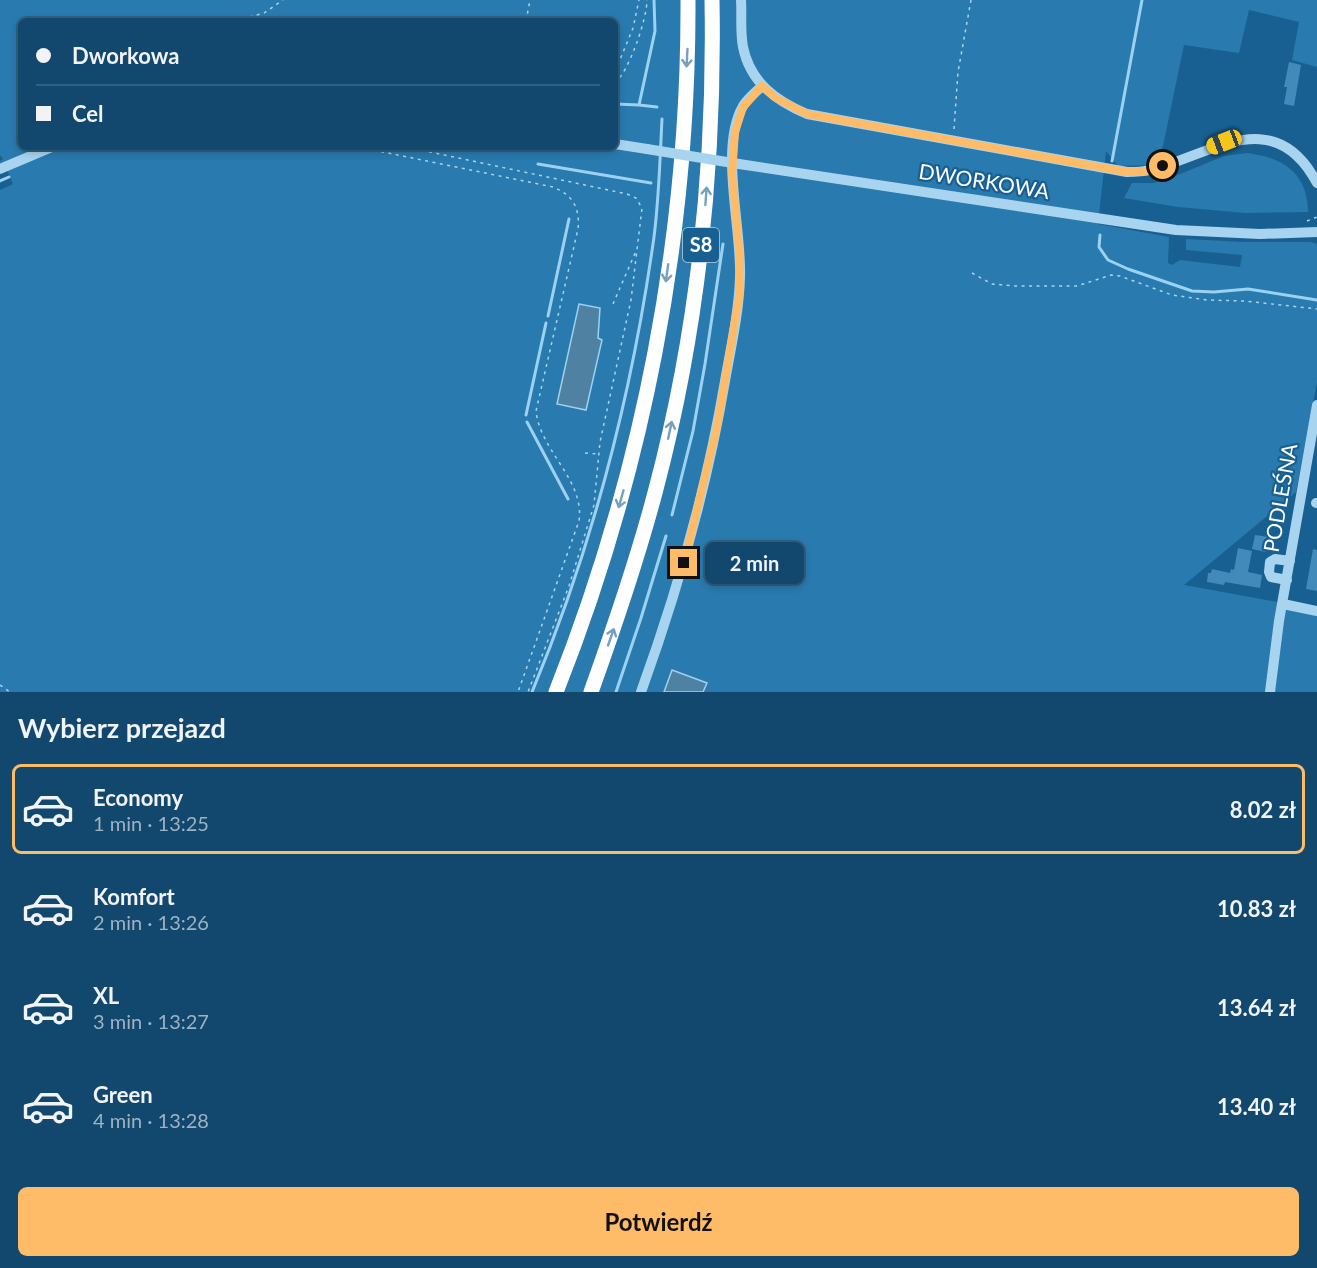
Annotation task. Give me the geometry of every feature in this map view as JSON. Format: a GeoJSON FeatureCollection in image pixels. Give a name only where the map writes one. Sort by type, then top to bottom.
{"type":"FeatureCollection","features":[{"type":"Feature","properties":{"kind":"highway","name":"S8"},"geometry":{"type":"LineString","coordinates":[[556,692],[594,591],[609,542],[627,478],[654,360],[677,198],[688,36],[688,0]]}},
{"type":"Feature","properties":{"kind":"highway","name":"S8"},"geometry":{"type":"LineString","coordinates":[[591,692],[626,592],[657,487],[683,366],[700,260],[706,202],[711,98],[712,0]]}},
{"type":"Feature","properties":{"kind":"street"},"geometry":{"type":"LineString","coordinates":[[641,692],[691,540],[717,427],[732,344],[741,276],[732,173],[735,132],[743,107],[762,86],[749,67],[742,46],[741,0]]}},
{"type":"Feature","properties":{"kind":"street","name":"DWORKOWA"},"geometry":{"type":"LineString","coordinates":[[762,86],[776,98],[807,114],[1127,172],[1147,171],[1236,140],[1254,138],[1280,144],[1294,153],[1311,170],[1317,183]]}},
{"type":"Feature","properties":{"kind":"street","name":"DWORKOWA"},"geometry":{"type":"LineString","coordinates":[[618,144],[1176,230],[1260,234],[1317,232]]}},
{"type":"Feature","properties":{"kind":"street"},"geometry":{"type":"LineString","coordinates":[[0,169],[45,150]]}},
{"type":"Feature","properties":{"kind":"street","name":"PODLEŚNA"},"geometry":{"type":"LineString","coordinates":[[1270,692],[1290,561],[1313,456],[1317,405]]}},
{"type":"Feature","properties":{"kind":"street"},"geometry":{"type":"LineString","coordinates":[[1287,580],[1271,577],[1270,562],[1275,559],[1290,561]]}},
{"type":"Feature","properties":{"kind":"street"},"geometry":{"type":"LineString","coordinates":[[1284,601],[1317,604]]}},
{"type":"Feature","properties":{"kind":"street"},"geometry":{"type":"LineString","coordinates":[[1284,601],[1317,611]]}},
{"type":"Feature","properties":{"kind":"path"},"geometry":{"type":"LineString","coordinates":[[246,18],[264,13],[283,0]]}},
{"type":"Feature","properties":{"kind":"path"},"geometry":{"type":"LineString","coordinates":[[527,18],[530,0]]}},
{"type":"Feature","properties":{"kind":"path"},"geometry":{"type":"LineString","coordinates":[[618,65],[633,28],[639,0]]}},
{"type":"Feature","properties":{"kind":"path"},"geometry":{"type":"LineString","coordinates":[[618,79],[626,69],[645,16],[647,0]]}},
{"type":"Feature","properties":{"kind":"path"},"geometry":{"type":"LineString","coordinates":[[954,130],[958,72],[971,0]]}},
{"type":"Feature","properties":{"kind":"path"},"geometry":{"type":"LineString","coordinates":[[374,150],[553,187],[567,194],[578,210],[578,229],[536,411],[540,428],[577,496],[581,512],[518,692]]}},
{"type":"Feature","properties":{"kind":"path"},"geometry":{"type":"LineString","coordinates":[[421,150],[632,196],[639,202],[642,213],[631,300],[598,454],[597,493],[568,586],[528,692]]}},
{"type":"Feature","properties":{"kind":"path"},"geometry":{"type":"LineString","coordinates":[[1305,222],[1317,217]]}},
{"type":"Feature","properties":{"kind":"path"},"geometry":{"type":"LineString","coordinates":[[613,304],[638,247]]}},
{"type":"Feature","properties":{"kind":"path"},"geometry":{"type":"LineString","coordinates":[[972,273],[992,284],[1015,286],[1077,286],[1111,275],[1120,276],[1172,295],[1317,309]]}},
{"type":"Feature","properties":{"kind":"path"},"geometry":{"type":"LineString","coordinates":[[585,453],[598,454]]}},
{"type":"Feature","properties":{"kind":"path"},"geometry":{"type":"LineString","coordinates":[[0,685],[10,692]]}},
{"type":"Feature","properties":{"kind":"shaded area"},"geometry":{"type":"Polygon","coordinates":[[[0,0],[1317,0],[1317,67],[1292,60],[1299,22],[1249,10],[1239,53],[1184,45],[1163,146],[1153,165],[1118,166],[1106,151],[1098,224],[1169,237],[1168,263],[1172,265],[1180,260],[1240,267],[1242,255],[1186,250],[1186,239],[1317,244],[1317,382],[1296,492],[1184,585],[1278,602],[1317,615],[1317,692],[0,692],[0,190],[13,184],[4,162],[0,163],[3,159],[0,155],[0,0]]]}},
{"type":"Feature","properties":{"kind":"shaded area"},"geometry":{"type":"Polygon","coordinates":[[[1247,153],[1271,158],[1291,169],[1303,187],[1308,212],[1245,213],[1178,207],[1124,198],[1132,183],[1154,183],[1224,156],[1247,153]]]}},
{"type":"Feature","properties":{"kind":"shaded area"},"geometry":{"type":"Polygon","coordinates":[[[579,304],[600,308],[598,338],[602,340],[586,410],[557,404],[579,304]]]}},
{"type":"Feature","properties":{"kind":"shaded area"},"geometry":{"type":"Polygon","coordinates":[[[672,670],[707,683],[703,692],[664,692],[672,670]]]}},
{"type":"Feature","properties":{"kind":"building"},"geometry":{"type":"Polygon","coordinates":[[[1289,62],[1301,65],[1294,106],[1284,104],[1287,87],[1284,87],[1289,62]]]}},
{"type":"Feature","properties":{"kind":"building"},"geometry":{"type":"Polygon","coordinates":[[[1255,535],[1269,537],[1266,552],[1252,549],[1255,535]]]}},
{"type":"Feature","properties":{"kind":"building"},"geometry":{"type":"Polygon","coordinates":[[[1238,548],[1252,551],[1248,572],[1262,575],[1260,588],[1225,582],[1224,585],[1207,582],[1208,573],[1211,573],[1212,569],[1230,573],[1231,569],[1234,570],[1238,548]]]}},
{"type":"Feature","properties":{"kind":"building"},"geometry":{"type":"Polygon","coordinates":[[[1313,549],[1317,550],[1317,591],[1306,589],[1313,549]]]}},
{"type":"Feature","properties":{"kind":"waterway"},"geometry":{"type":"LineString","coordinates":[[654,0],[655,31],[639,105],[657,107]]}},
{"type":"Feature","properties":{"kind":"waterway"},"geometry":{"type":"LineString","coordinates":[[1112,161],[1142,0]]}},
{"type":"Feature","properties":{"kind":"waterway"},"geometry":{"type":"LineString","coordinates":[[618,104],[639,105]]}},
{"type":"Feature","properties":{"kind":"waterway"},"geometry":{"type":"LineString","coordinates":[[532,692],[554,637],[592,525],[622,411],[645,296],[654,237],[662,119]]}},
{"type":"Feature","properties":{"kind":"waterway"},"geometry":{"type":"LineString","coordinates":[[538,164],[651,183]]}},
{"type":"Feature","properties":{"kind":"waterway"},"geometry":{"type":"LineString","coordinates":[[0,181],[9,177]]}},
{"type":"Feature","properties":{"kind":"waterway"},"geometry":{"type":"LineString","coordinates":[[548,316],[569,219]]}},
{"type":"Feature","properties":{"kind":"waterway"},"geometry":{"type":"LineString","coordinates":[[1100,235],[1099,247],[1108,260],[1192,291],[1248,289],[1317,300]]}},
{"type":"Feature","properties":{"kind":"waterway"},"geometry":{"type":"LineString","coordinates":[[672,515],[693,431],[723,244]]}},
{"type":"Feature","properties":{"kind":"waterway"},"geometry":{"type":"LineString","coordinates":[[526,415],[546,323]]}},
{"type":"Feature","properties":{"kind":"waterway"},"geometry":{"type":"LineString","coordinates":[[527,422],[568,499]]}},
{"type":"Feature","properties":{"kind":"waterway"},"geometry":{"type":"LineString","coordinates":[[616,692],[666,536]]}},
{"type":"Feature","properties":{"kind":"route"},"geometry":{"type":"LineString","coordinates":[[684,563],[717,427],[739,297],[741,276],[732,173],[735,132],[743,107],[762,86],[776,98],[807,114],[1127,172],[1147,171],[1163,166]]}}]}
